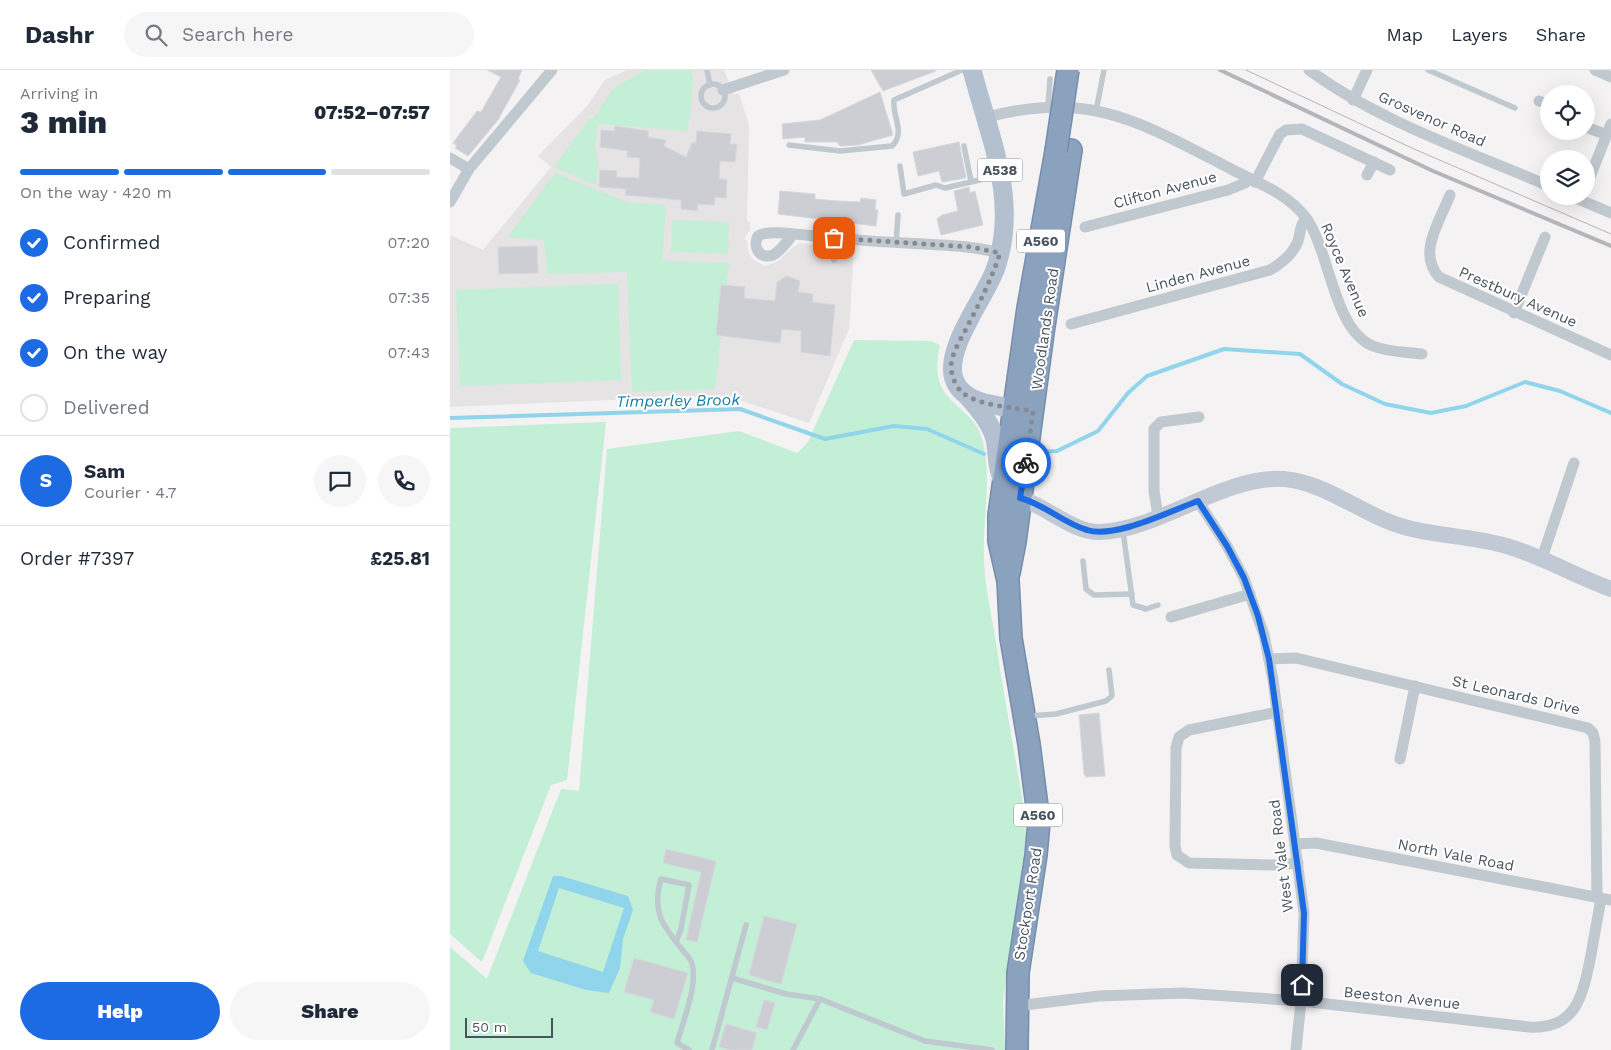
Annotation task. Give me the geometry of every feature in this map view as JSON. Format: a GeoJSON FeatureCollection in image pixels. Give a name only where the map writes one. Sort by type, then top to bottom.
{"type":"FeatureCollection","features":[{"type":"Feature","properties":{"kind":"highway","name":"Woodlands Road"},"geometry":{"type":"LineString","coordinates":[[1012,408],[1064,151],[1083,70]]}},
{"type":"Feature","properties":{"kind":"highway","name":"Woodlands Road"},"geometry":{"type":"LineString","coordinates":[[1033,411],[1064,151],[1059,74]]}},
{"type":"Feature","properties":{"kind":"highway","name":"Stockport Road"},"geometry":{"type":"LineString","coordinates":[[1008,491],[1012,408]]}},
{"type":"Feature","properties":{"kind":"highway","name":"Stockport Road"},"geometry":{"type":"LineString","coordinates":[[1017,1050],[1016,1006],[1020,954],[1038,832],[1037,796],[1011,638],[1008,580],[999,541],[1008,491],[1033,411]]}},
{"type":"Feature","properties":{"kind":"main road","name":"A538"},"geometry":{"type":"LineString","coordinates":[[968,396],[957,387],[951,364],[956,349],[994,271],[1000,253],[1006,216],[1001,174],[972,70]]}},
{"type":"Feature","properties":{"kind":"main road"},"geometry":{"type":"LineString","coordinates":[[968,396],[1012,408],[1033,411]]}},
{"type":"Feature","properties":{"kind":"main road"},"geometry":{"type":"LineString","coordinates":[[968,396],[991,428],[995,441],[997,470],[1008,491]]}},
{"type":"Feature","properties":{"kind":"street"},"geometry":{"type":"LineString","coordinates":[[724,90],[784,70]]}},
{"type":"Feature","properties":{"kind":"street","name":"Grosvenor Road"},"geometry":{"type":"LineString","coordinates":[[1309,70],[1353,100],[1540,182]]}},
{"type":"Feature","properties":{"kind":"street"},"geometry":{"type":"LineString","coordinates":[[1353,100],[1367,70]]}},
{"type":"Feature","properties":{"kind":"street"},"geometry":{"type":"LineString","coordinates":[[1595,70],[1611,77]]}},
{"type":"Feature","properties":{"kind":"street"},"geometry":{"type":"LineString","coordinates":[[450,202],[470,168],[548,71]]}},
{"type":"Feature","properties":{"kind":"street","name":"Royce Avenue"},"geometry":{"type":"LineString","coordinates":[[984,118],[1009,111],[1048,106],[1071,106],[1112,114],[1157,130],[1252,180],[1290,201],[1307,219],[1314,232],[1339,302],[1353,329],[1366,342],[1374,346],[1422,354]]}},
{"type":"Feature","properties":{"kind":"street"},"geometry":{"type":"LineString","coordinates":[[1252,180],[1280,134],[1295,128],[1302,129],[1390,170]]}},
{"type":"Feature","properties":{"kind":"street"},"geometry":{"type":"LineString","coordinates":[[1595,128],[1609,130],[1595,165]]}},
{"type":"Feature","properties":{"kind":"street"},"geometry":{"type":"LineString","coordinates":[[450,158],[470,168]]}},
{"type":"Feature","properties":{"kind":"street"},"geometry":{"type":"LineString","coordinates":[[1367,175],[1374,162]]}},
{"type":"Feature","properties":{"kind":"street","name":"Clifton Avenue"},"geometry":{"type":"LineString","coordinates":[[1085,227],[1228,190],[1252,180]]}},
{"type":"Feature","properties":{"kind":"street","name":"Prestbury Avenue"},"geometry":{"type":"LineString","coordinates":[[1450,195],[1429,249],[1433,270],[1444,280],[1514,313],[1610,352]]}},
{"type":"Feature","properties":{"kind":"street"},"geometry":{"type":"LineString","coordinates":[[1593,205],[1611,213]]}},
{"type":"Feature","properties":{"kind":"street","name":"Linden Avenue"},"geometry":{"type":"LineString","coordinates":[[1070,324],[1270,270],[1285,261],[1292,252],[1298,240],[1302,224],[1307,219]]}},
{"type":"Feature","properties":{"kind":"street"},"geometry":{"type":"LineString","coordinates":[[793,234],[848,240],[971,247],[1000,253]]}},
{"type":"Feature","properties":{"kind":"street"},"geometry":{"type":"LineString","coordinates":[[1514,313],[1545,237]]}},
{"type":"Feature","properties":{"kind":"street"},"geometry":{"type":"LineString","coordinates":[[1158,516],[1154,491],[1154,428],[1161,422],[1199,417]]}},
{"type":"Feature","properties":{"kind":"street"},"geometry":{"type":"LineString","coordinates":[[1542,558],[1574,463]]}},
{"type":"Feature","properties":{"kind":"street"},"geometry":{"type":"LineString","coordinates":[[1008,491],[1086,530],[1099,532],[1122,528],[1252,483],[1273,479],[1288,480],[1321,490],[1404,527],[1488,541],[1542,558],[1611,589]]}},
{"type":"Feature","properties":{"kind":"street","name":"West Vale Road"},"geometry":{"type":"LineString","coordinates":[[1198,501],[1236,561],[1250,594],[1269,659],[1296,844],[1304,924],[1301,1001],[1296,1050]]}},
{"type":"Feature","properties":{"kind":"street"},"geometry":{"type":"LineString","coordinates":[[1171,617],[1250,594]]}},
{"type":"Feature","properties":{"kind":"street","name":"St Leonards Drive"},"geometry":{"type":"LineString","coordinates":[[1269,659],[1296,658],[1583,726],[1593,733],[1603,898]]}},
{"type":"Feature","properties":{"kind":"street"},"geometry":{"type":"LineString","coordinates":[[1400,759],[1415,686]]}},
{"type":"Feature","properties":{"kind":"street"},"geometry":{"type":"LineString","coordinates":[[1278,712],[1189,730],[1182,734],[1176,748],[1174,846],[1177,855],[1189,863],[1274,866],[1298,863]]}},
{"type":"Feature","properties":{"kind":"street","name":"North Vale Road"},"geometry":{"type":"LineString","coordinates":[[1296,844],[1316,843],[1603,898]]}},
{"type":"Feature","properties":{"kind":"street","name":"Beeston Avenue"},"geometry":{"type":"LineString","coordinates":[[1016,1006],[1099,996],[1167,992],[1301,1001],[1529,1027],[1550,1026],[1566,1018],[1581,1000],[1603,898]]}},
{"type":"Feature","properties":{"kind":"lane"},"geometry":{"type":"LineString","coordinates":[[707,70],[710,84]]}},
{"type":"Feature","properties":{"kind":"lane"},"geometry":{"type":"LineString","coordinates":[[788,145],[840,151],[892,146],[898,141],[899,135],[893,107],[896,97],[962,70]]}},
{"type":"Feature","properties":{"kind":"lane"},"geometry":{"type":"LineString","coordinates":[[1096,111],[1104,70]]}},
{"type":"Feature","properties":{"kind":"lane"},"geometry":{"type":"LineString","coordinates":[[1428,70],[1444,73],[1514,108]]}},
{"type":"Feature","properties":{"kind":"lane"},"geometry":{"type":"LineString","coordinates":[[1048,106],[1059,74]]}},
{"type":"Feature","properties":{"kind":"lane"},"geometry":{"type":"LineString","coordinates":[[710,84],[719,86],[724,90],[724,102],[719,106],[710,107],[702,98],[704,89],[710,84]]}},
{"type":"Feature","properties":{"kind":"lane"},"geometry":{"type":"LineString","coordinates":[[964,146],[971,182]]}},
{"type":"Feature","properties":{"kind":"lane"},"geometry":{"type":"LineString","coordinates":[[900,166],[904,194],[936,185],[945,188],[1001,174]]}},
{"type":"Feature","properties":{"kind":"lane"},"geometry":{"type":"LineString","coordinates":[[896,243],[898,214]]}},
{"type":"Feature","properties":{"kind":"lane"},"geometry":{"type":"LineString","coordinates":[[834,260],[843,250],[848,240]]}},
{"type":"Feature","properties":{"kind":"lane"},"geometry":{"type":"LineString","coordinates":[[1122,528],[1133,605],[1146,609],[1158,605]]}},
{"type":"Feature","properties":{"kind":"lane"},"geometry":{"type":"LineString","coordinates":[[1083,561],[1086,589],[1094,595],[1132,594]]}},
{"type":"Feature","properties":{"kind":"lane"},"geometry":{"type":"LineString","coordinates":[[1025,716],[1056,714],[1106,701],[1112,696],[1113,690],[1109,670]]}},
{"type":"Feature","properties":{"kind":"lane"},"geometry":{"type":"LineString","coordinates":[[676,942],[681,929],[689,885],[661,879],[656,897],[659,918],[676,942],[692,962],[694,981],[677,1043],[689,1050]]}},
{"type":"Feature","properties":{"kind":"lane"},"geometry":{"type":"LineString","coordinates":[[712,1050],[746,926]]}},
{"type":"Feature","properties":{"kind":"lane"},"geometry":{"type":"LineString","coordinates":[[732,978],[786,994],[820,1000],[925,1040],[992,1050]]}},
{"type":"Feature","properties":{"kind":"lane"},"geometry":{"type":"LineString","coordinates":[[793,1050],[820,1000]]}},
{"type":"Feature","properties":{"kind":"shaded area"},"geometry":{"type":"Polygon","coordinates":[[[627,70],[724,70],[734,95],[739,93],[749,126],[747,221],[750,222],[750,230],[744,239],[747,241],[749,254],[755,261],[765,266],[777,262],[800,243],[854,251],[849,329],[809,423],[724,395],[450,407],[450,235],[483,250],[551,167],[538,156],[588,105],[605,80],[627,70]]]}},
{"type":"Feature","properties":{"kind":"green space"},"geometry":{"type":"Polygon","coordinates":[[[645,70],[691,70],[693,79],[688,131],[598,124],[595,149],[598,161],[596,185],[554,167],[589,119],[593,119],[614,88],[645,70]]]}},
{"type":"Feature","properties":{"kind":"green space"},"geometry":{"type":"Polygon","coordinates":[[[555,173],[627,202],[666,205],[662,261],[729,263],[715,389],[632,392],[627,272],[547,274],[544,240],[508,237],[555,173]]]}},
{"type":"Feature","properties":{"kind":"green space"},"geometry":{"type":"Polygon","coordinates":[[[672,220],[729,222],[728,254],[671,252],[672,220]]]}},
{"type":"Feature","properties":{"kind":"green space"},"geometry":{"type":"Polygon","coordinates":[[[618,284],[621,380],[460,386],[456,290],[618,284]]]}},
{"type":"Feature","properties":{"kind":"green space"},"geometry":{"type":"Polygon","coordinates":[[[854,340],[931,341],[940,345],[937,366],[939,381],[952,401],[978,428],[983,442],[987,472],[984,547],[985,579],[1025,816],[1026,837],[1003,1001],[1005,1050],[450,1050],[450,947],[487,979],[561,789],[579,791],[607,449],[739,431],[797,453],[808,442],[854,340]]]}},
{"type":"Feature","properties":{"kind":"green space"},"geometry":{"type":"Polygon","coordinates":[[[606,422],[567,780],[551,785],[482,962],[450,934],[450,428],[606,422]]]}},
{"type":"Feature","properties":{"kind":"water"},"geometry":{"type":"Polygon","coordinates":[[[553,876],[561,876],[628,896],[633,910],[623,939],[620,968],[609,993],[586,990],[531,973],[523,961],[553,876]],[[559,888],[538,951],[603,972],[624,908],[559,888]]]}},
{"type":"Feature","properties":{"kind":"building"},"geometry":{"type":"Polygon","coordinates":[[[487,70],[522,70],[518,79],[520,80],[498,120],[468,156],[455,148],[457,146],[453,143],[477,111],[481,112],[501,77],[487,70]]]}},
{"type":"Feature","properties":{"kind":"building"},"geometry":{"type":"Polygon","coordinates":[[[871,70],[936,70],[936,71],[883,91],[871,70]]]}},
{"type":"Feature","properties":{"kind":"building"},"geometry":{"type":"Polygon","coordinates":[[[880,92],[893,135],[858,145],[840,146],[837,142],[805,142],[805,137],[783,139],[782,124],[820,120],[880,92]]]}},
{"type":"Feature","properties":{"kind":"building"},"geometry":{"type":"Polygon","coordinates":[[[615,126],[648,131],[648,137],[666,140],[664,146],[686,157],[692,143],[696,143],[697,131],[731,134],[730,144],[737,144],[735,162],[720,161],[719,179],[727,180],[726,198],[715,197],[714,205],[698,204],[697,211],[681,209],[681,200],[625,195],[626,189],[599,187],[600,170],[617,171],[616,177],[639,178],[640,158],[627,157],[628,151],[600,147],[601,130],[614,131],[615,126]]]}},
{"type":"Feature","properties":{"kind":"building"},"geometry":{"type":"Polygon","coordinates":[[[959,142],[966,178],[942,182],[939,171],[918,176],[913,152],[959,142]]]}},
{"type":"Feature","properties":{"kind":"building"},"geometry":{"type":"Polygon","coordinates":[[[969,187],[970,193],[975,191],[983,225],[941,235],[937,219],[942,215],[958,211],[954,191],[969,187]]]}},
{"type":"Feature","properties":{"kind":"building"},"geometry":{"type":"Polygon","coordinates":[[[780,191],[815,194],[815,199],[860,202],[861,198],[876,200],[875,210],[878,210],[876,226],[778,214],[780,191]]]}},
{"type":"Feature","properties":{"kind":"building"},"geometry":{"type":"Polygon","coordinates":[[[537,246],[538,273],[499,274],[498,247],[537,246]]]}},
{"type":"Feature","properties":{"kind":"building"},"geometry":{"type":"Polygon","coordinates":[[[787,276],[800,281],[798,292],[813,294],[812,302],[835,305],[830,356],[801,352],[801,331],[782,329],[780,343],[716,335],[721,285],[745,287],[744,298],[775,301],[777,282],[787,276]]]}},
{"type":"Feature","properties":{"kind":"building"},"geometry":{"type":"Polygon","coordinates":[[[1099,713],[1105,776],[1086,777],[1084,774],[1079,715],[1099,713]]]}},
{"type":"Feature","properties":{"kind":"building"},"geometry":{"type":"Polygon","coordinates":[[[666,849],[716,861],[697,942],[686,940],[701,872],[663,863],[666,849]]]}},
{"type":"Feature","properties":{"kind":"building"},"geometry":{"type":"Polygon","coordinates":[[[764,916],[797,924],[781,984],[749,975],[764,916]]]}},
{"type":"Feature","properties":{"kind":"building"},"geometry":{"type":"Polygon","coordinates":[[[634,958],[688,973],[674,1019],[650,1012],[654,1000],[624,992],[634,958]]]}},
{"type":"Feature","properties":{"kind":"building"},"geometry":{"type":"Polygon","coordinates":[[[764,1000],[775,1003],[767,1030],[756,1027],[764,1000]]]}},
{"type":"Feature","properties":{"kind":"building"},"geometry":{"type":"Polygon","coordinates":[[[726,1024],[757,1033],[752,1050],[730,1050],[719,1047],[726,1024]]]}},
{"type":"Feature","properties":{"kind":"waterway","name":"Timperley Brook"},"geometry":{"type":"LineString","coordinates":[[1038,452],[1057,451],[1098,431],[1128,393],[1147,376],[1224,349],[1300,354],[1342,384],[1385,404],[1431,413],[1466,406],[1525,382],[1560,391],[1611,413]]}},
{"type":"Feature","properties":{"kind":"waterway","name":"Timperley Brook"},"geometry":{"type":"LineString","coordinates":[[450,418],[740,409],[825,439],[894,426],[927,429],[984,454]]}},
{"type":"Feature","properties":{"kind":"tram line"},"geometry":{"type":"LineString","coordinates":[[1246,70],[1414,149],[1611,234]]}},
{"type":"Feature","properties":{"kind":"railway"},"geometry":{"type":"LineString","coordinates":[[1220,70],[1433,171],[1611,246]]}},
{"type":"Feature","properties":{"kind":"way so far"},"geometry":{"type":"LineString","coordinates":[[834,238],[971,247],[1000,253],[987,287],[956,349],[951,364],[957,387],[962,393],[984,402],[1033,411],[1026,463]]}},
{"type":"Feature","properties":{"kind":"route"},"geometry":{"type":"LineString","coordinates":[[1026,463],[1020,498],[1033,502],[1070,523],[1090,531],[1107,531],[1133,525],[1198,501],[1236,561],[1264,635],[1278,712],[1304,913],[1302,985]]}}]}
